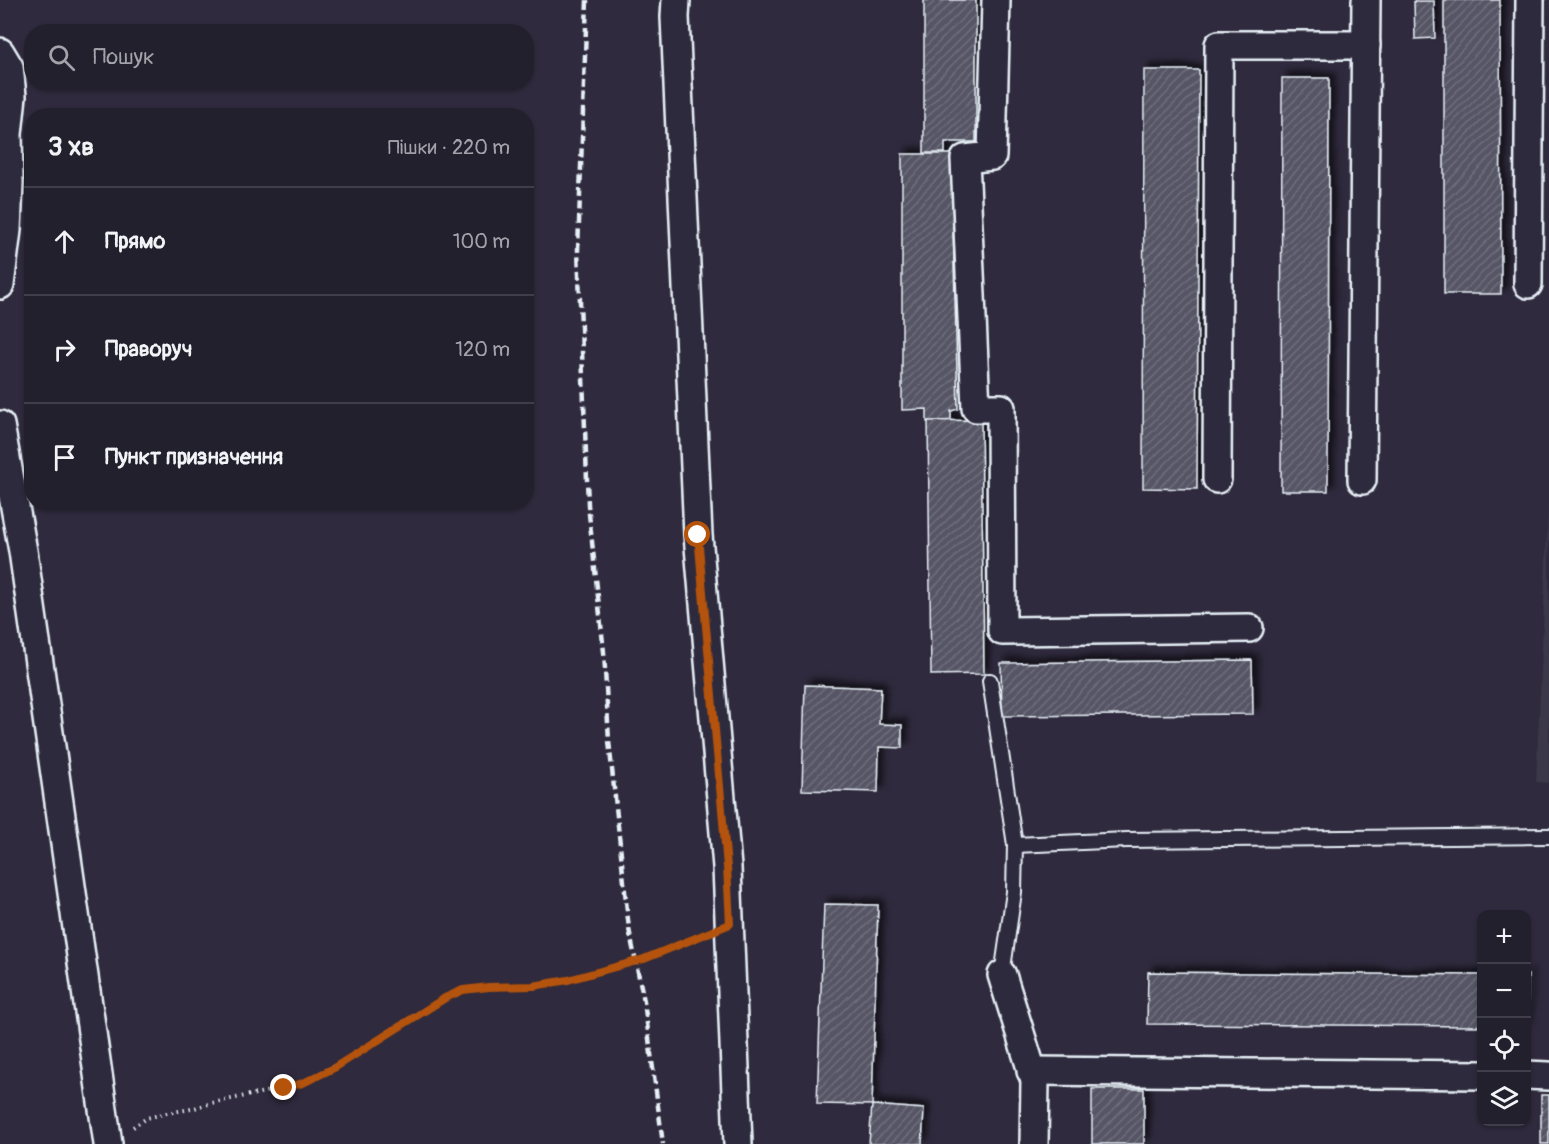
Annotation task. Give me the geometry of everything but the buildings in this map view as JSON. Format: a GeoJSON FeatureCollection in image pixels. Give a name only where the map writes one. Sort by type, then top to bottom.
{"type":"FeatureCollection","features":[{"type":"Feature","properties":{"kind":"street"},"geometry":{"type":"LineString","coordinates":[[676,0],[698,535],[727,867],[738,1144]]}},
{"type":"Feature","properties":{"kind":"street"},"geometry":{"type":"LineString","coordinates":[[996,0],[992,156],[965,159],[976,408],[1001,408],[1002,631],[1249,628]]}},
{"type":"Feature","properties":{"kind":"street"},"geometry":{"type":"LineString","coordinates":[[1362,480],[1366,0]]}},
{"type":"Feature","properties":{"kind":"street"},"geometry":{"type":"LineString","coordinates":[[1528,284],[1530,0]]}},
{"type":"Feature","properties":{"kind":"street"},"geometry":{"type":"LineString","coordinates":[[1216,478],[1219,45],[1366,45]]}},
{"type":"Feature","properties":{"kind":"street"},"geometry":{"type":"LineString","coordinates":[[0,52],[9,67],[12,96],[8,134],[7,230],[0,285]]}},
{"type":"Feature","properties":{"kind":"street"},"geometry":{"type":"LineString","coordinates":[[0,425],[25,562],[108,1144]]}},
{"type":"Feature","properties":{"kind":"street"},"geometry":{"type":"LineString","coordinates":[[1002,975],[1035,1082],[1034,1144]]}},
{"type":"Feature","properties":{"kind":"street"},"geometry":{"type":"LineString","coordinates":[[1031,1071],[1477,1075]]}},
{"type":"Feature","properties":{"kind":"street"},"geometry":{"type":"LineString","coordinates":[[1531,1075],[1549,1076]]}},
{"type":"Feature","properties":{"kind":"lane"},"geometry":{"type":"LineString","coordinates":[[990,681],[1015,845],[1014,892],[1002,975]]}},
{"type":"Feature","properties":{"kind":"lane"},"geometry":{"type":"LineString","coordinates":[[1015,845],[1127,840],[1549,836]]}},
{"type":"Feature","properties":{"kind":"path"},"geometry":{"type":"LineString","coordinates":[[131,1128],[147,1118],[303,1083],[350,1058],[445,998],[463,990],[533,986],[568,980],[644,959],[730,924]]}},
{"type":"Feature","properties":{"kind":"shaded area"},"geometry":{"type":"Polygon","coordinates":[[[1549,490],[1549,783],[1536,782],[1549,490]]]}},
{"type":"Feature","properties":{"kind":"railway"},"geometry":{"type":"LineString","coordinates":[[587,0],[578,250],[588,505],[604,652],[609,741],[629,929],[644,1001],[663,1144]]}},
{"type":"Feature","properties":{"kind":"route"},"geometry":{"type":"LineString","coordinates":[[284,1088],[303,1083],[334,1068],[400,1025],[463,990],[533,986],[568,980],[644,959],[730,924],[698,535]]}}]}
